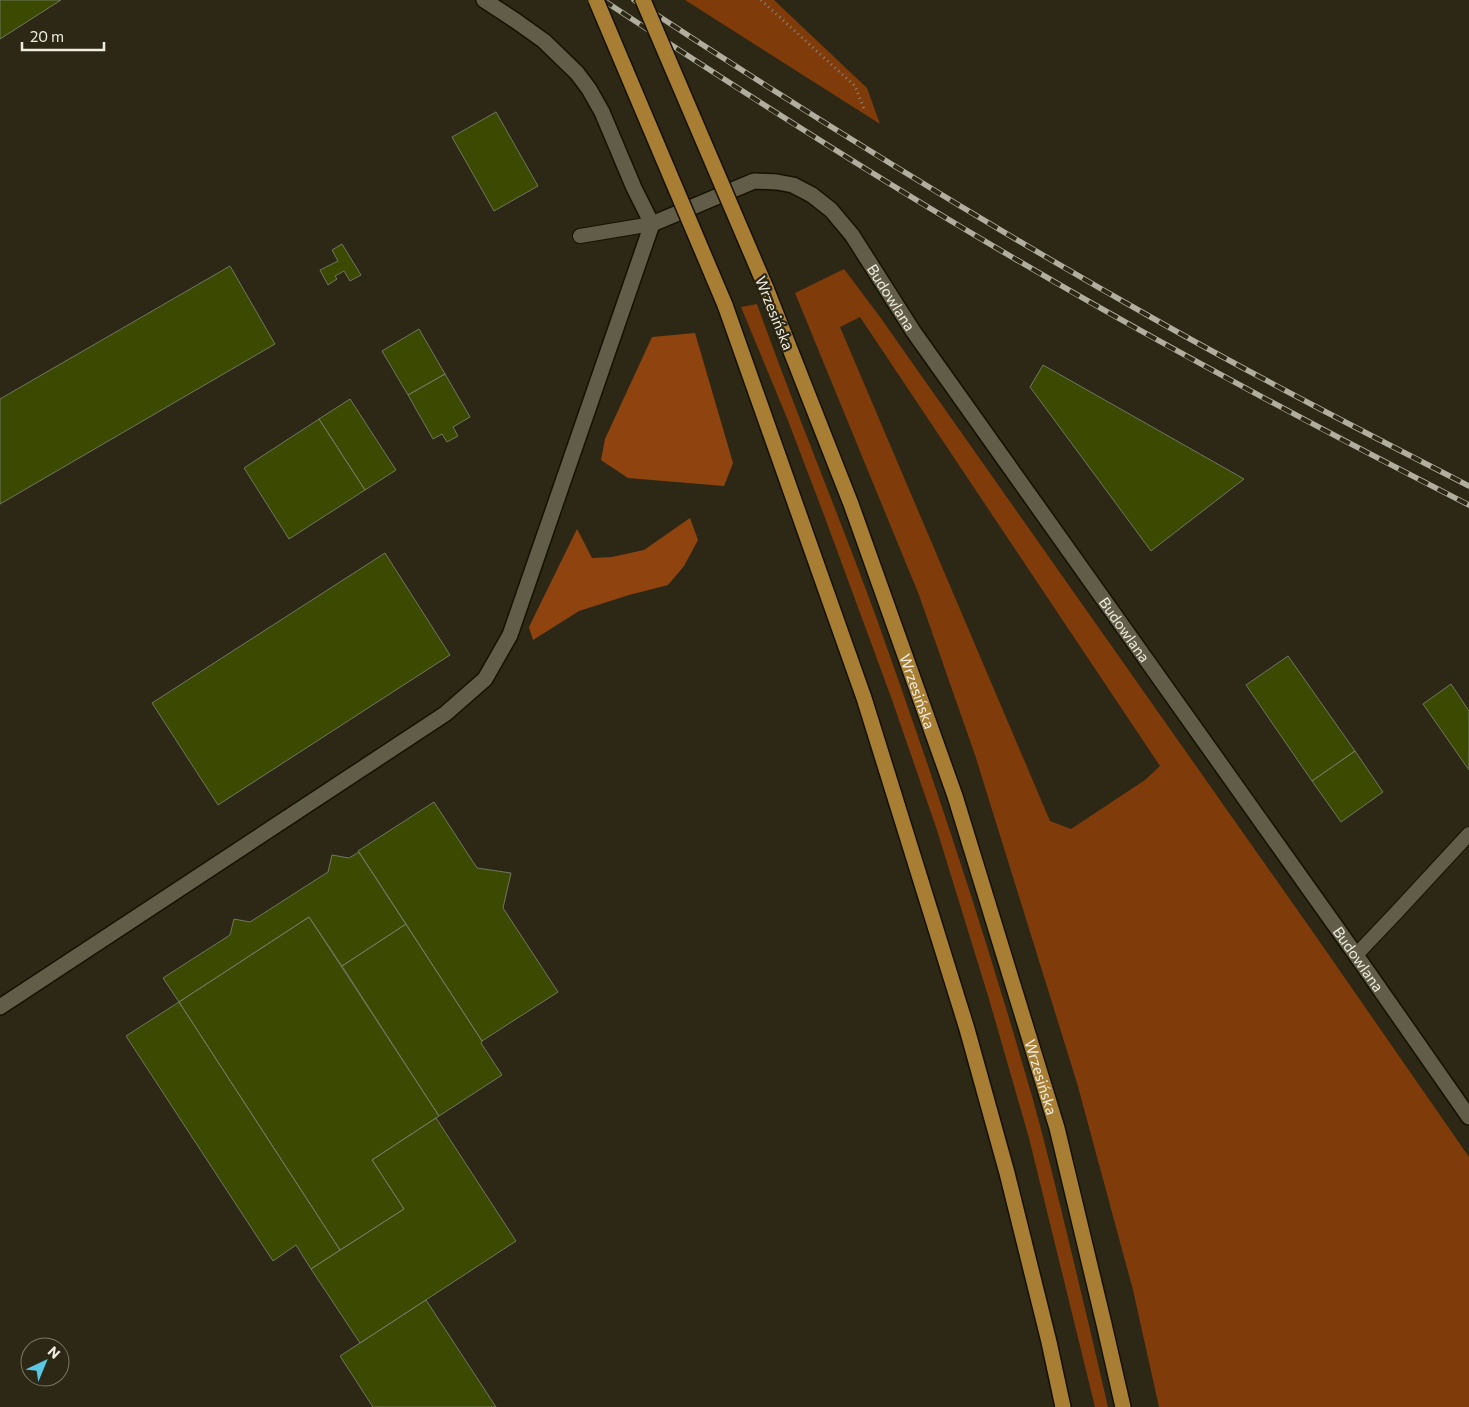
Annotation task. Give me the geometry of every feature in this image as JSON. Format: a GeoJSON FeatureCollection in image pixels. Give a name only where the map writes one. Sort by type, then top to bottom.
{"type":"FeatureCollection","features":[{"type":"Feature","properties":{"kind":"main road"},"geometry":{"type":"LineString","coordinates":[[596,0],[725,305],[864,698],[964,1019],[1008,1173],[1063,1407]]}},
{"type":"Feature","properties":{"kind":"main road","name":"Wrzesińska"},"geometry":{"type":"LineString","coordinates":[[643,0],[766,288],[851,504],[955,796],[1057,1128],[1123,1407]]}},
{"type":"Feature","properties":{"kind":"street"},"geometry":{"type":"LineString","coordinates":[[0,1007],[437,720],[486,679],[510,635],[652,224],[634,188],[602,112],[589,89],[577,74],[544,41],[484,0]]}},
{"type":"Feature","properties":{"kind":"street","name":"Budowlana"},"geometry":{"type":"LineString","coordinates":[[652,224],[754,182],[777,182],[793,185],[812,195],[831,210],[852,235],[913,331],[1469,1117]]}},
{"type":"Feature","properties":{"kind":"lane"},"geometry":{"type":"LineString","coordinates":[[580,236],[652,224]]}},
{"type":"Feature","properties":{"kind":"lane"},"geometry":{"type":"LineString","coordinates":[[1356,955],[1469,834]]}},
{"type":"Feature","properties":{"kind":"path"},"geometry":{"type":"LineString","coordinates":[[761,0],[855,86],[864,109]]}},
{"type":"Feature","properties":{"kind":"shaded area"},"geometry":{"type":"Polygon","coordinates":[[[685,0],[774,0],[867,88],[880,124],[685,0]]]}},
{"type":"Feature","properties":{"kind":"shaded area"},"geometry":{"type":"Polygon","coordinates":[[[844,269],[880,317],[1315,935],[1469,1157],[1469,1407],[1159,1407],[1133,1290],[1077,1083],[975,755],[919,595],[795,293],[844,269]],[[860,317],[840,327],[1050,821],[1071,829],[1145,780],[1160,766],[860,317]]]}},
{"type":"Feature","properties":{"kind":"shaded area"},"geometry":{"type":"Polygon","coordinates":[[[757,304],[875,614],[970,893],[1038,1117],[1108,1407],[1095,1407],[1029,1138],[937,830],[891,697],[824,515],[787,418],[741,307],[757,304]]]}},
{"type":"Feature","properties":{"kind":"shaded area"},"geometry":{"type":"Polygon","coordinates":[[[695,333],[733,463],[724,486],[628,478],[601,460],[605,439],[652,337],[695,333]]]}},
{"type":"Feature","properties":{"kind":"shaded area"},"geometry":{"type":"Polygon","coordinates":[[[690,518],[698,540],[684,566],[668,585],[579,611],[533,640],[529,627],[577,529],[592,558],[612,557],[644,550],[690,518]]]}},
{"type":"Feature","properties":{"kind":"building"},"geometry":{"type":"Polygon","coordinates":[[[0,0],[61,0],[0,39],[0,0]]]}},
{"type":"Feature","properties":{"kind":"building"},"geometry":{"type":"Polygon","coordinates":[[[496,112],[538,186],[494,211],[452,137],[496,112]]]}},
{"type":"Feature","properties":{"kind":"building"},"geometry":{"type":"Polygon","coordinates":[[[342,244],[361,275],[350,281],[344,271],[335,276],[337,279],[328,285],[320,270],[338,261],[332,250],[342,244]]]}},
{"type":"Feature","properties":{"kind":"building"},"geometry":{"type":"Polygon","coordinates":[[[230,266],[275,344],[0,504],[0,399],[230,266]]]}},
{"type":"Feature","properties":{"kind":"building"},"geometry":{"type":"Polygon","coordinates":[[[419,329],[445,374],[408,395],[382,351],[419,329]]]}},
{"type":"Feature","properties":{"kind":"building"},"geometry":{"type":"Polygon","coordinates":[[[1043,365],[1244,479],[1151,551],[1030,387],[1043,365]]]}},
{"type":"Feature","properties":{"kind":"building"},"geometry":{"type":"Polygon","coordinates":[[[445,374],[470,417],[453,427],[458,436],[447,442],[442,434],[433,439],[408,395],[445,374]]]}},
{"type":"Feature","properties":{"kind":"building"},"geometry":{"type":"Polygon","coordinates":[[[350,399],[396,470],[365,490],[319,419],[350,399]]]}},
{"type":"Feature","properties":{"kind":"building"},"geometry":{"type":"Polygon","coordinates":[[[319,419],[365,490],[289,539],[244,468],[319,419]]]}},
{"type":"Feature","properties":{"kind":"building"},"geometry":{"type":"Polygon","coordinates":[[[385,553],[450,655],[218,805],[152,703],[385,553]]]}},
{"type":"Feature","properties":{"kind":"building"},"geometry":{"type":"Polygon","coordinates":[[[1288,656],[1355,751],[1312,781],[1246,685],[1288,656]]]}},
{"type":"Feature","properties":{"kind":"building"},"geometry":{"type":"Polygon","coordinates":[[[1451,684],[1469,711],[1469,770],[1423,704],[1451,684]]]}},
{"type":"Feature","properties":{"kind":"building"},"geometry":{"type":"Polygon","coordinates":[[[1355,751],[1383,792],[1341,822],[1312,781],[1355,751]]]}},
{"type":"Feature","properties":{"kind":"building"},"geometry":{"type":"Polygon","coordinates":[[[434,802],[477,868],[511,873],[503,908],[558,992],[482,1041],[358,851],[434,802]]]}},
{"type":"Feature","properties":{"kind":"building"},"geometry":{"type":"Polygon","coordinates":[[[359,852],[406,924],[342,966],[309,917],[179,1002],[163,978],[230,935],[234,919],[250,922],[328,872],[332,855],[349,858],[359,852]]]}},
{"type":"Feature","properties":{"kind":"building"},"geometry":{"type":"Polygon","coordinates":[[[309,917],[439,1116],[372,1160],[404,1209],[340,1250],[179,1002],[309,917]]]}},
{"type":"Feature","properties":{"kind":"building"},"geometry":{"type":"Polygon","coordinates":[[[406,924],[502,1075],[439,1116],[342,966],[406,924]]]}},
{"type":"Feature","properties":{"kind":"building"},"geometry":{"type":"Polygon","coordinates":[[[179,1002],[340,1250],[311,1269],[296,1245],[273,1261],[126,1036],[179,1002]]]}},
{"type":"Feature","properties":{"kind":"building"},"geometry":{"type":"Polygon","coordinates":[[[436,1118],[516,1241],[360,1343],[311,1269],[404,1209],[372,1160],[436,1118]]]}},
{"type":"Feature","properties":{"kind":"building"},"geometry":{"type":"Polygon","coordinates":[[[426,1300],[496,1407],[373,1407],[340,1356],[426,1300]]]}},
{"type":"Feature","properties":{"kind":"railway"},"geometry":{"type":"LineString","coordinates":[[603,0],[808,133],[1017,260],[1241,386],[1469,505]]}},
{"type":"Feature","properties":{"kind":"railway"},"geometry":{"type":"LineString","coordinates":[[634,0],[762,83],[1023,244],[1195,342],[1469,486]]}}]}
